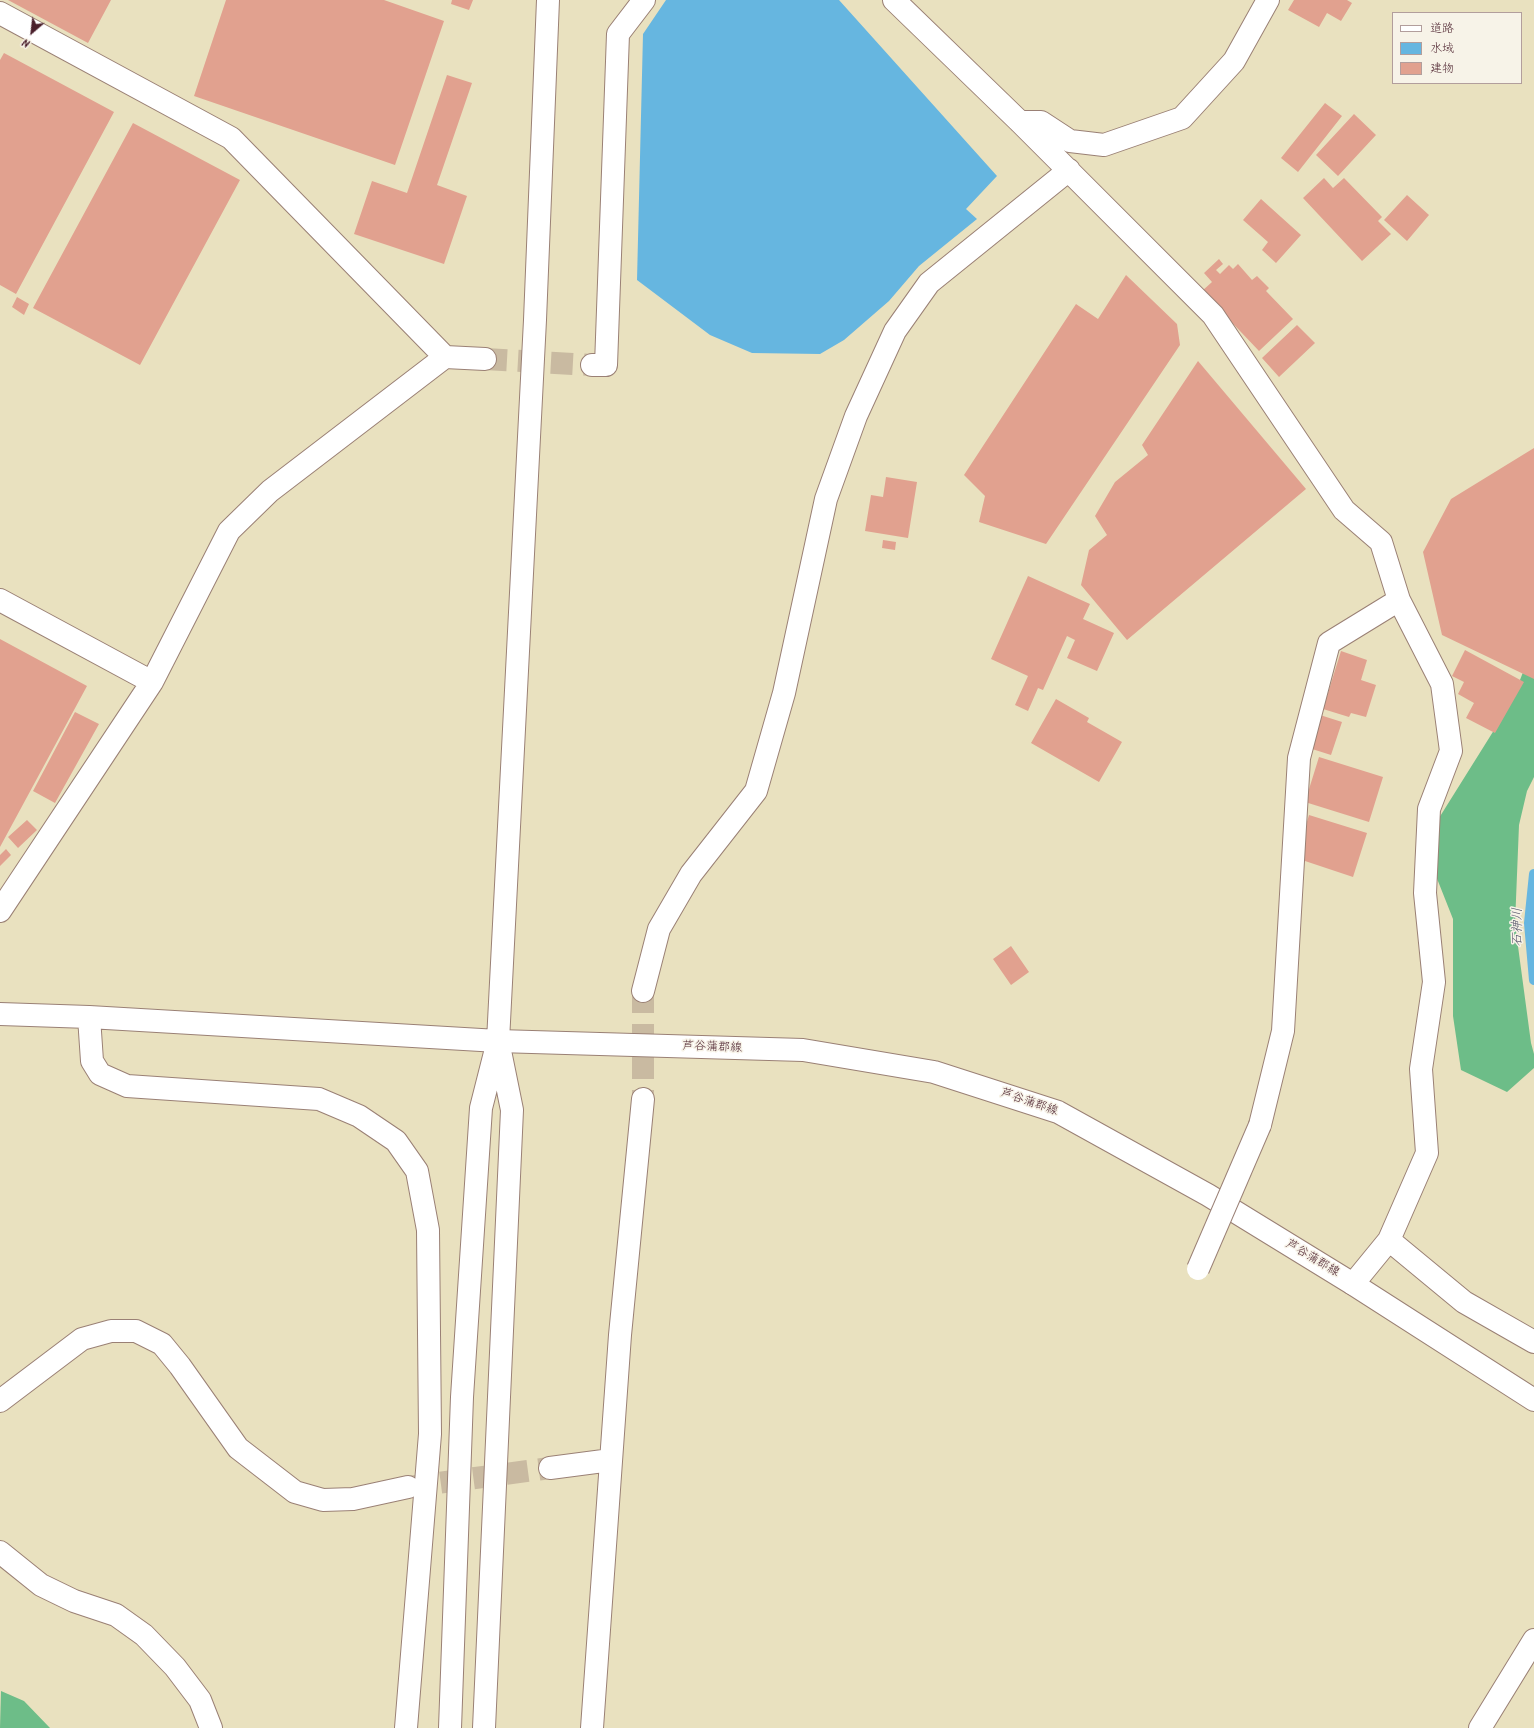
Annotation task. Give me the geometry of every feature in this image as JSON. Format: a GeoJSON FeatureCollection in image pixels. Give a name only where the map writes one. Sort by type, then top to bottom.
{"type":"FeatureCollection","features":[{"type":"Feature","properties":{"kind":"main road"},"geometry":{"type":"LineString","coordinates":[[450,1728],[462,1397],[481,1108],[498,1041],[535,320],[548,0]]}},
{"type":"Feature","properties":{"kind":"main road"},"geometry":{"type":"LineString","coordinates":[[592,365],[606,366],[618,34],[644,0]]}},
{"type":"Feature","properties":{"kind":"main road"},"geometry":{"type":"LineString","coordinates":[[894,0],[1020,122],[1213,315],[1344,510],[1381,542],[1399,600],[1442,684],[1451,751],[1429,809],[1425,893],[1434,982],[1421,1069],[1427,1153],[1389,1240],[1353,1284]]}},
{"type":"Feature","properties":{"kind":"main road"},"geometry":{"type":"LineString","coordinates":[[1020,122],[1042,122],[1070,141],[1104,145],[1182,118],[1234,60],[1268,0]]}},
{"type":"Feature","properties":{"kind":"main road"},"geometry":{"type":"LineString","coordinates":[[0,13],[231,138],[445,357]]}},
{"type":"Feature","properties":{"kind":"main road"},"geometry":{"type":"LineString","coordinates":[[643,991],[659,929],[691,874],[756,791],[784,693],[826,499],[856,416],[895,331],[929,282],[1068,170]]}},
{"type":"Feature","properties":{"kind":"main road"},"geometry":{"type":"LineString","coordinates":[[0,911],[152,682],[229,531],[270,491],[445,357],[486,359]]}},
{"type":"Feature","properties":{"kind":"main road"},"geometry":{"type":"LineString","coordinates":[[0,600],[152,682]]}},
{"type":"Feature","properties":{"kind":"main road"},"geometry":{"type":"LineString","coordinates":[[1198,1269],[1260,1125],[1283,1031],[1299,758],[1329,643],[1399,600]]}},
{"type":"Feature","properties":{"kind":"main road","name":"芦谷蒲郡線"},"geometry":{"type":"LineString","coordinates":[[0,1014],[89,1017],[498,1041],[803,1050],[934,1072],[1058,1112],[1208,1195],[1353,1284],[1534,1400]]}},
{"type":"Feature","properties":{"kind":"main road"},"geometry":{"type":"LineString","coordinates":[[89,1017],[92,1061],[100,1074],[127,1086],[319,1099],[359,1116],[396,1140],[417,1171],[428,1230],[430,1434],[406,1728]]}},
{"type":"Feature","properties":{"kind":"main road"},"geometry":{"type":"LineString","coordinates":[[484,1728],[512,1110],[498,1041]]}},
{"type":"Feature","properties":{"kind":"main road"},"geometry":{"type":"LineString","coordinates":[[592,1728],[620,1334],[643,1099]]}},
{"type":"Feature","properties":{"kind":"main road"},"geometry":{"type":"LineString","coordinates":[[1389,1240],[1464,1302],[1534,1342]]}},
{"type":"Feature","properties":{"kind":"main road"},"geometry":{"type":"LineString","coordinates":[[0,1401],[82,1339],[111,1331],[136,1331],[162,1344],[180,1366],[238,1448],[295,1492],[323,1500],[353,1499],[408,1487]]}},
{"type":"Feature","properties":{"kind":"main road"},"geometry":{"type":"LineString","coordinates":[[550,1468],[611,1460]]}},
{"type":"Feature","properties":{"kind":"main road"},"geometry":{"type":"LineString","coordinates":[[0,1552],[41,1585],[74,1601],[116,1614],[144,1635],[175,1667],[200,1700],[211,1728]]}},
{"type":"Feature","properties":{"kind":"main road"},"geometry":{"type":"LineString","coordinates":[[1480,1728],[1534,1640]]}},
{"type":"Feature","properties":{"kind":"green space"},"geometry":{"type":"Polygon","coordinates":[[[1534,644],[1534,777],[1527,791],[1519,825],[1515,924],[1531,1043],[1534,1054],[1534,1068],[1507,1092],[1461,1070],[1453,1016],[1453,919],[1434,871],[1439,818],[1511,703],[1534,644]]]}},
{"type":"Feature","properties":{"kind":"green space"},"geometry":{"type":"Polygon","coordinates":[[[1,1691],[24,1701],[50,1728],[0,1728],[1,1691]]]}},
{"type":"Feature","properties":{"kind":"water"},"geometry":{"type":"Polygon","coordinates":[[[666,0],[839,0],[997,176],[966,209],[977,219],[919,266],[889,301],[844,340],[820,354],[752,353],[710,335],[637,280],[643,34],[666,0]]]}},
{"type":"Feature","properties":{"kind":"building"},"geometry":{"type":"Polygon","coordinates":[[[8,0],[111,0],[88,43],[8,0]]]}},
{"type":"Feature","properties":{"kind":"building"},"geometry":{"type":"Polygon","coordinates":[[[226,0],[384,0],[444,21],[395,165],[194,96],[226,0]]]}},
{"type":"Feature","properties":{"kind":"building"},"geometry":{"type":"Polygon","coordinates":[[[452,0],[473,0],[469,10],[451,4],[452,0]]]}},
{"type":"Feature","properties":{"kind":"building"},"geometry":{"type":"Polygon","coordinates":[[[1294,0],[1347,0],[1352,3],[1341,21],[1327,13],[1319,27],[1288,10],[1294,0]]]}},
{"type":"Feature","properties":{"kind":"building"},"geometry":{"type":"Polygon","coordinates":[[[4,53],[114,112],[16,294],[0,285],[0,60],[4,53]]]}},
{"type":"Feature","properties":{"kind":"building"},"geometry":{"type":"Polygon","coordinates":[[[447,75],[472,83],[437,185],[467,196],[444,264],[354,234],[372,181],[407,193],[447,75]]]}},
{"type":"Feature","properties":{"kind":"building"},"geometry":{"type":"Polygon","coordinates":[[[1325,103],[1342,116],[1298,172],[1281,158],[1325,103]]]}},
{"type":"Feature","properties":{"kind":"building"},"geometry":{"type":"Polygon","coordinates":[[[1354,114],[1376,135],[1338,176],[1316,155],[1354,114]]]}},
{"type":"Feature","properties":{"kind":"building"},"geometry":{"type":"Polygon","coordinates":[[[133,123],[240,180],[140,365],[33,308],[133,123]]]}},
{"type":"Feature","properties":{"kind":"building"},"geometry":{"type":"Polygon","coordinates":[[[1324,178],[1333,188],[1344,178],[1382,217],[1378,221],[1391,234],[1362,261],[1303,198],[1324,178]]]}},
{"type":"Feature","properties":{"kind":"building"},"geometry":{"type":"Polygon","coordinates":[[[1407,195],[1429,215],[1407,241],[1384,220],[1407,195]]]}},
{"type":"Feature","properties":{"kind":"building"},"geometry":{"type":"Polygon","coordinates":[[[1261,199],[1301,235],[1276,263],[1262,250],[1268,242],[1243,220],[1261,199]]]}},
{"type":"Feature","properties":{"kind":"building"},"geometry":{"type":"Polygon","coordinates":[[[1219,259],[1223,264],[1216,270],[1220,274],[1229,265],[1233,269],[1238,264],[1252,280],[1257,276],[1269,288],[1266,291],[1293,319],[1259,351],[1202,291],[1212,282],[1204,273],[1219,259]]]}},
{"type":"Feature","properties":{"kind":"building"},"geometry":{"type":"Polygon","coordinates":[[[1126,275],[1177,324],[1180,345],[1046,544],[979,522],[985,496],[964,475],[1076,304],[1098,319],[1126,275]]]}},
{"type":"Feature","properties":{"kind":"building"},"geometry":{"type":"Polygon","coordinates":[[[17,297],[29,304],[24,315],[12,307],[17,297]]]}},
{"type":"Feature","properties":{"kind":"building"},"geometry":{"type":"Polygon","coordinates":[[[1297,325],[1315,343],[1279,377],[1262,358],[1297,325]]]}},
{"type":"Feature","properties":{"kind":"building"},"geometry":{"type":"Polygon","coordinates":[[[1198,361],[1306,489],[1127,640],[1081,585],[1089,550],[1107,535],[1095,516],[1115,482],[1148,455],[1142,445],[1198,361]]]}},
{"type":"Feature","properties":{"kind":"building"},"geometry":{"type":"Polygon","coordinates":[[[1534,448],[1534,679],[1442,635],[1423,552],[1451,499],[1534,448]]]}},
{"type":"Feature","properties":{"kind":"building"},"geometry":{"type":"Polygon","coordinates":[[[886,477],[917,482],[908,538],[865,531],[871,495],[883,497],[886,477]]]}},
{"type":"Feature","properties":{"kind":"building"},"geometry":{"type":"Polygon","coordinates":[[[883,540],[896,542],[895,550],[882,548],[883,540]]]}},
{"type":"Feature","properties":{"kind":"building"},"geometry":{"type":"Polygon","coordinates":[[[1028,576],[1090,604],[1083,619],[1114,633],[1097,671],[1067,658],[1075,640],[1067,636],[1043,690],[1038,688],[1028,711],[1015,705],[1028,676],[991,659],[1028,576]]]}},
{"type":"Feature","properties":{"kind":"building"},"geometry":{"type":"Polygon","coordinates":[[[0,639],[87,686],[0,847],[0,639]]]}},
{"type":"Feature","properties":{"kind":"building"},"geometry":{"type":"Polygon","coordinates":[[[1465,650],[1524,682],[1495,733],[1466,718],[1474,703],[1458,694],[1464,682],[1452,676],[1465,650]]]}},
{"type":"Feature","properties":{"kind":"building"},"geometry":{"type":"Polygon","coordinates":[[[1341,651],[1367,660],[1361,680],[1376,685],[1366,717],[1351,713],[1349,717],[1323,709],[1341,651]]]}},
{"type":"Feature","properties":{"kind":"building"},"geometry":{"type":"Polygon","coordinates":[[[1056,699],[1089,718],[1087,722],[1122,742],[1099,782],[1031,743],[1056,699]]]}},
{"type":"Feature","properties":{"kind":"building"},"geometry":{"type":"Polygon","coordinates":[[[75,712],[99,724],[55,803],[33,791],[75,712]]]}},
{"type":"Feature","properties":{"kind":"building"},"geometry":{"type":"Polygon","coordinates":[[[1320,715],[1342,722],[1331,755],[1309,748],[1320,715]]]}},
{"type":"Feature","properties":{"kind":"building"},"geometry":{"type":"Polygon","coordinates":[[[1319,757],[1383,777],[1369,822],[1305,802],[1319,757]]]}},
{"type":"Feature","properties":{"kind":"building"},"geometry":{"type":"Polygon","coordinates":[[[1309,815],[1367,833],[1353,877],[1296,858],[1309,815]]]}},
{"type":"Feature","properties":{"kind":"building"},"geometry":{"type":"Polygon","coordinates":[[[27,820],[37,830],[18,848],[8,837],[27,820]]]}},
{"type":"Feature","properties":{"kind":"building"},"geometry":{"type":"Polygon","coordinates":[[[6,849],[11,855],[0,866],[0,855],[6,849]]]}},
{"type":"Feature","properties":{"kind":"building"},"geometry":{"type":"Polygon","coordinates":[[[1011,946],[1029,972],[1011,985],[993,959],[1011,946]]]}},
{"type":"Feature","properties":{"kind":"waterway","name":"石神川"},"geometry":{"type":"LineString","coordinates":[[1534,874],[1529,923],[1534,980]]}},
{"type":"Feature","properties":{"kind":"tunnel"},"geometry":{"type":"LineString","coordinates":[[485,359],[592,365]]}},
{"type":"Feature","properties":{"kind":"tunnel"},"geometry":{"type":"LineString","coordinates":[[643,991],[643,1099]]}},
{"type":"Feature","properties":{"kind":"tunnel"},"geometry":{"type":"LineString","coordinates":[[408,1487],[550,1468]]}}]}
